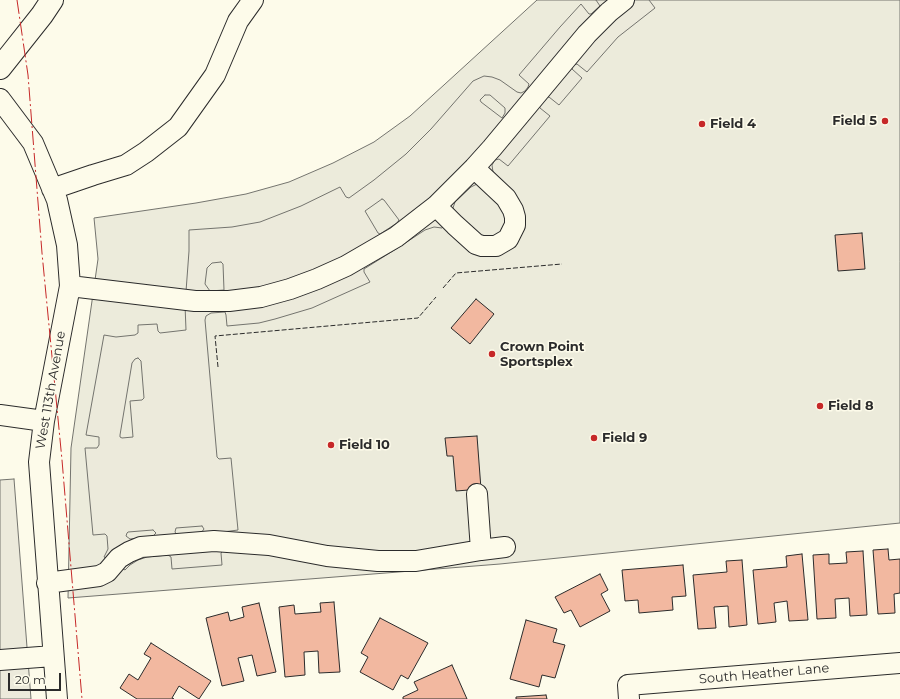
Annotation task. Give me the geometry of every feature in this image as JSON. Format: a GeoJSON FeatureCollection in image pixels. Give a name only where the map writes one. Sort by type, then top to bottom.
{"type":"FeatureCollection","features":[{"type":"Feature","properties":{"kind":"main road"},"geometry":{"type":"LineString","coordinates":[[0,68],[52,0]]}},
{"type":"Feature","properties":{"kind":"street"},"geometry":{"type":"LineString","coordinates":[[52,189],[126,165],[146,152],[178,127],[215,75],[238,21],[253,0]]}},
{"type":"Feature","properties":{"kind":"street"},"geometry":{"type":"LineString","coordinates":[[70,286],[195,301],[229,301],[261,297],[317,279],[346,266],[396,237],[436,206],[474,168],[583,39],[609,12],[624,0]]}},
{"type":"Feature","properties":{"kind":"street","name":"West 113th Avenue"},"geometry":{"type":"LineString","coordinates":[[0,99],[33,143],[57,200],[67,245],[70,286],[44,421],[38,462],[56,699]]}},
{"type":"Feature","properties":{"kind":"street"},"geometry":{"type":"LineString","coordinates":[[436,206],[476,244],[482,246],[496,246],[508,239],[515,225],[514,210],[506,198],[474,168]]}},
{"type":"Feature","properties":{"kind":"street"},"geometry":{"type":"LineString","coordinates":[[0,415],[44,421]]}},
{"type":"Feature","properties":{"kind":"street"},"geometry":{"type":"LineString","coordinates":[[477,494],[481,550]]}},
{"type":"Feature","properties":{"kind":"street"},"geometry":{"type":"LineString","coordinates":[[47,583],[99,576],[107,572],[119,558],[141,547],[214,541],[279,546],[327,556],[378,561],[416,561],[505,547]]}},
{"type":"Feature","properties":{"kind":"street"},"geometry":{"type":"LineString","coordinates":[[0,660],[53,656]]}},
{"type":"Feature","properties":{"kind":"street","name":"South Heather Lane"},"geometry":{"type":"LineString","coordinates":[[628,692],[900,663]]}},
{"type":"Feature","properties":{"kind":"shaded area","name":"Crown Point Sportsplex"},"geometry":{"type":"Polygon","coordinates":[[[537,0],[900,0],[900,523],[500,564],[68,598],[71,448],[98,259],[94,218],[246,194],[289,182],[333,163],[374,142],[410,116],[537,0]]]}},
{"type":"Feature","properties":{"kind":"shaded area"},"geometry":{"type":"Polygon","coordinates":[[[596,0],[649,0],[655,8],[618,37],[587,72],[577,64],[573,65],[572,69],[582,78],[559,105],[549,97],[546,98],[539,106],[550,116],[508,166],[499,159],[495,160],[492,165],[493,172],[471,187],[455,202],[453,208],[456,214],[442,228],[434,227],[425,230],[364,269],[364,272],[370,282],[312,308],[259,323],[227,326],[225,312],[211,313],[206,316],[205,320],[217,457],[219,459],[231,458],[238,530],[223,532],[223,551],[221,553],[222,565],[172,569],[171,557],[168,555],[147,557],[138,560],[125,570],[104,557],[108,549],[107,536],[105,534],[93,535],[85,448],[97,448],[99,445],[99,437],[86,435],[104,335],[116,337],[135,335],[138,333],[138,325],[157,324],[158,331],[160,333],[186,330],[185,305],[189,230],[232,227],[260,222],[301,206],[340,187],[346,197],[349,198],[406,154],[431,129],[473,81],[484,76],[492,77],[500,80],[517,92],[521,93],[525,91],[529,84],[519,75],[560,27],[581,4],[589,14],[600,6],[596,0]],[[485,95],[480,100],[502,118],[505,113],[505,108],[490,95],[485,95]],[[382,199],[365,211],[380,234],[397,223],[399,220],[382,199]],[[221,262],[212,263],[207,268],[205,284],[210,291],[224,290],[223,264],[221,262]],[[138,358],[132,363],[120,435],[122,438],[133,437],[130,401],[142,400],[144,398],[141,361],[138,358]],[[202,526],[176,528],[175,532],[177,535],[201,533],[204,529],[202,526]],[[153,530],[127,533],[126,536],[130,539],[152,537],[156,533],[153,530]]]}},
{"type":"Feature","properties":{"kind":"shaded area"},"geometry":{"type":"Polygon","coordinates":[[[14,479],[31,699],[0,699],[0,480],[14,479]]]}},
{"type":"Feature","properties":{"kind":"building"},"geometry":{"type":"Polygon","coordinates":[[[862,233],[865,269],[838,271],[835,235],[862,233]]]}},
{"type":"Feature","properties":{"kind":"building"},"geometry":{"type":"Polygon","coordinates":[[[476,299],[494,314],[470,344],[451,328],[476,299]]]}},
{"type":"Feature","properties":{"kind":"building"},"geometry":{"type":"Polygon","coordinates":[[[477,436],[481,489],[456,491],[453,456],[447,456],[445,438],[477,436]]]}},
{"type":"Feature","properties":{"kind":"building"},"geometry":{"type":"Polygon","coordinates":[[[888,549],[889,560],[900,559],[900,593],[894,594],[895,613],[878,614],[873,550],[888,549]]]}},
{"type":"Feature","properties":{"kind":"building"},"geometry":{"type":"Polygon","coordinates":[[[863,551],[867,615],[850,616],[849,598],[835,599],[836,618],[817,619],[813,555],[829,554],[829,564],[847,563],[846,552],[863,551]]]}},
{"type":"Feature","properties":{"kind":"building"},"geometry":{"type":"Polygon","coordinates":[[[802,554],[808,620],[789,621],[787,601],[774,603],[776,622],[758,624],[753,570],[787,567],[786,556],[802,554]]]}},
{"type":"Feature","properties":{"kind":"building"},"geometry":{"type":"Polygon","coordinates":[[[742,560],[747,625],[729,627],[728,606],[714,607],[716,628],[698,629],[693,575],[727,572],[726,561],[742,560]]]}},
{"type":"Feature","properties":{"kind":"building"},"geometry":{"type":"Polygon","coordinates":[[[683,565],[686,596],[672,597],[673,610],[639,613],[638,600],[625,601],[622,570],[683,565]]]}},
{"type":"Feature","properties":{"kind":"building"},"geometry":{"type":"Polygon","coordinates":[[[600,574],[608,590],[601,594],[610,611],[580,627],[571,610],[564,613],[555,597],[600,574]]]}},
{"type":"Feature","properties":{"kind":"building"},"geometry":{"type":"Polygon","coordinates":[[[334,602],[340,672],[319,673],[318,651],[304,652],[305,675],[285,677],[279,607],[294,605],[295,614],[321,612],[320,603],[334,602]]]}},
{"type":"Feature","properties":{"kind":"building"},"geometry":{"type":"Polygon","coordinates":[[[259,603],[276,672],[257,676],[252,655],[238,658],[244,681],[222,686],[206,618],[228,612],[230,621],[244,617],[242,607],[259,603]]]}},
{"type":"Feature","properties":{"kind":"building"},"geometry":{"type":"Polygon","coordinates":[[[380,618],[428,643],[408,679],[401,675],[393,690],[360,672],[368,657],[361,653],[380,618]]]}},
{"type":"Feature","properties":{"kind":"building"},"geometry":{"type":"Polygon","coordinates":[[[526,620],[557,629],[553,642],[565,645],[555,678],[542,675],[539,687],[510,679],[526,620]]]}},
{"type":"Feature","properties":{"kind":"building"},"geometry":{"type":"Polygon","coordinates":[[[151,643],[211,681],[199,699],[179,686],[172,698],[174,699],[137,699],[120,688],[129,674],[138,680],[151,658],[144,654],[151,643]]]}},
{"type":"Feature","properties":{"kind":"building"},"geometry":{"type":"Polygon","coordinates":[[[452,665],[467,699],[403,699],[403,697],[418,690],[414,682],[452,665]]]}},
{"type":"Feature","properties":{"kind":"building"},"geometry":{"type":"Polygon","coordinates":[[[546,695],[547,699],[516,699],[516,697],[546,695]]]}},
{"type":"Feature","properties":{"kind":"fence"},"geometry":{"type":"LineString","coordinates":[[443,288],[456,273],[562,264]]}},
{"type":"Feature","properties":{"kind":"fence"},"geometry":{"type":"LineString","coordinates":[[218,367],[215,336],[418,318],[436,297]]}},
{"type":"Feature","properties":{"kind":"power"},"geometry":{"type":"LineString","coordinates":[[17,0],[28,75],[42,253],[62,460],[82,699]]}},
{"type":"Feature","properties":{"kind":"place","name":"Field 5"},"geometry":{"type":"Point","coordinates":[885,121]}},
{"type":"Feature","properties":{"kind":"place","name":"Field 4"},"geometry":{"type":"Point","coordinates":[702,124]}},
{"type":"Feature","properties":{"kind":"place","name":"Crown Point Sportsplex"},"geometry":{"type":"Point","coordinates":[492,354]}},
{"type":"Feature","properties":{"kind":"place","name":"Field 8"},"geometry":{"type":"Point","coordinates":[820,406]}},
{"type":"Feature","properties":{"kind":"place","name":"Field 9"},"geometry":{"type":"Point","coordinates":[594,438]}},
{"type":"Feature","properties":{"kind":"place","name":"Field 10"},"geometry":{"type":"Point","coordinates":[331,445]}}]}
